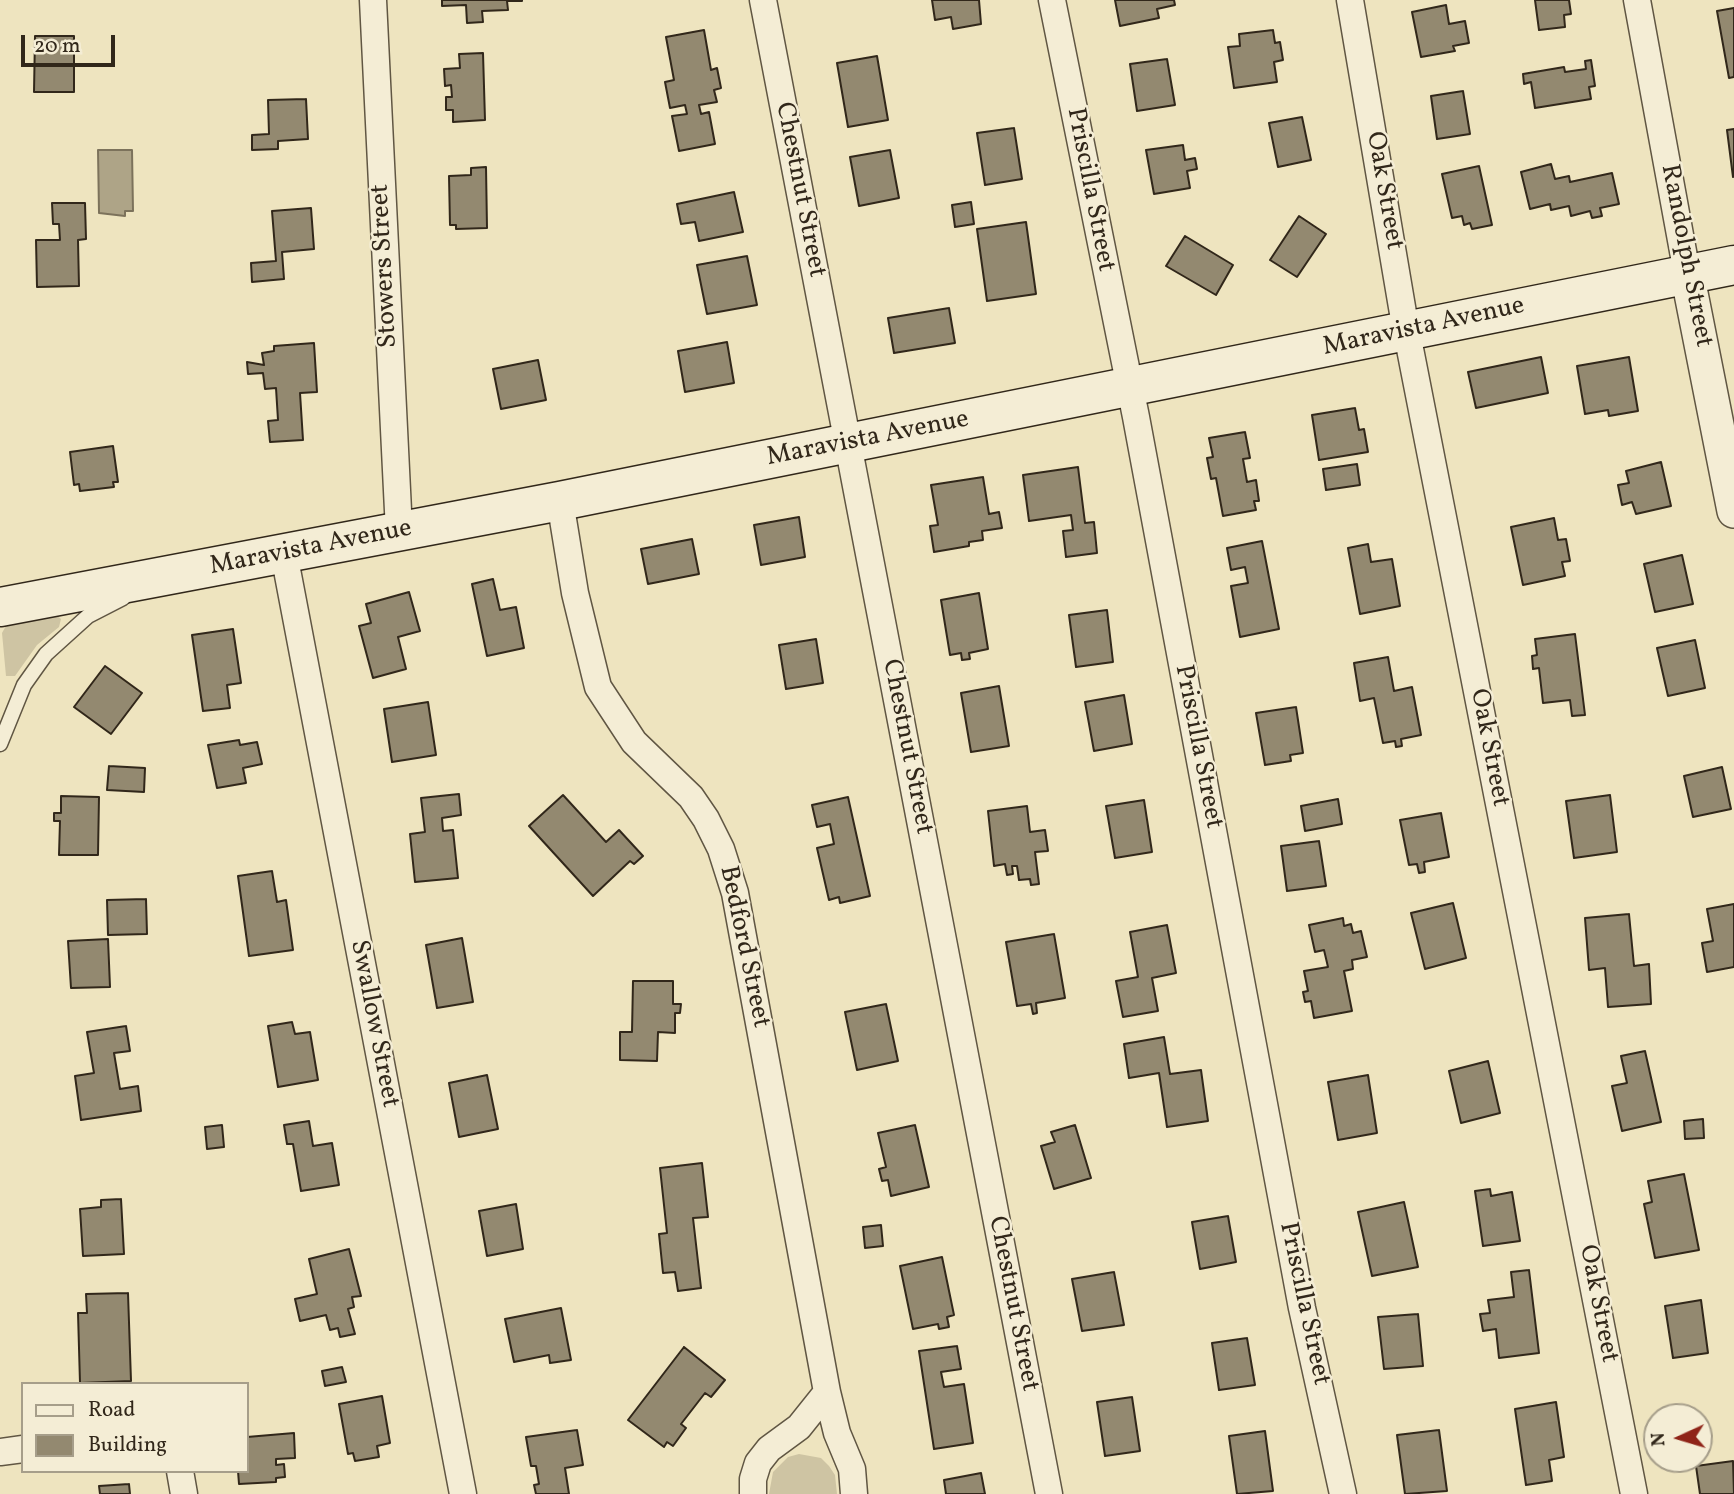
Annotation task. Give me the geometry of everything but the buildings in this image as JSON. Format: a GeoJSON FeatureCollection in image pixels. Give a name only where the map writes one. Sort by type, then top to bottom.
{"type":"FeatureCollection","features":[{"type":"Feature","properties":{"kind":"main road","name":"Maravista Avenue"},"geometry":{"type":"LineString","coordinates":[[0,607],[560,501],[1734,265]]}},
{"type":"Feature","properties":{"kind":"street","name":"Stowers Street"},"geometry":{"type":"LineString","coordinates":[[373,0],[399,531]]}},
{"type":"Feature","properties":{"kind":"street","name":"Chestnut Street"},"geometry":{"type":"LineString","coordinates":[[763,0],[1048,1494]]}},
{"type":"Feature","properties":{"kind":"street","name":"Priscilla Street"},"geometry":{"type":"LineString","coordinates":[[1052,0],[1130,388],[1302,1308],[1343,1494]]}},
{"type":"Feature","properties":{"kind":"street","name":"Oak Street"},"geometry":{"type":"LineString","coordinates":[[1350,0],[1408,332],[1634,1494]]}},
{"type":"Feature","properties":{"kind":"street","name":"Randolph Street"},"geometry":{"type":"LineString","coordinates":[[1637,0],[1734,511]]}},
{"type":"Feature","properties":{"kind":"street","name":"Bedford Street"},"geometry":{"type":"LineString","coordinates":[[560,501],[575,593],[598,687],[634,741],[675,780],[699,808],[721,849],[735,893],[827,1392],[837,1433],[852,1469],[854,1494]]}},
{"type":"Feature","properties":{"kind":"street","name":"Swallow Street"},"geometry":{"type":"LineString","coordinates":[[284,554],[463,1494]]}},
{"type":"Feature","properties":{"kind":"street"},"geometry":{"type":"LineString","coordinates":[[753,1494],[753,1479],[758,1463],[769,1449],[799,1427],[827,1392]]}},
{"type":"Feature","properties":{"kind":"street"},"geometry":{"type":"LineString","coordinates":[[0,1452],[21,1449]]}},
{"type":"Feature","properties":{"kind":"street"},"geometry":{"type":"LineString","coordinates":[[180,1473],[184,1494]]}},
{"type":"Feature","properties":{"kind":"lane"},"geometry":{"type":"LineString","coordinates":[[0,744],[24,685],[57,643],[88,616],[163,578]]}},
{"type":"Feature","properties":{"kind":"shaded area"},"geometry":{"type":"Polygon","coordinates":[[[98,150],[132,150],[133,211],[125,211],[125,216],[99,213],[98,150]]]}},
{"type":"Feature","properties":{"kind":"shaded area"},"geometry":{"type":"Polygon","coordinates":[[[56,615],[61,619],[59,627],[37,645],[15,676],[6,676],[2,633],[7,624],[56,615]]]}},
{"type":"Feature","properties":{"kind":"shaded area"},"geometry":{"type":"Polygon","coordinates":[[[799,1454],[821,1458],[829,1466],[835,1475],[837,1494],[769,1494],[773,1472],[788,1457],[799,1454]]]}}]}
